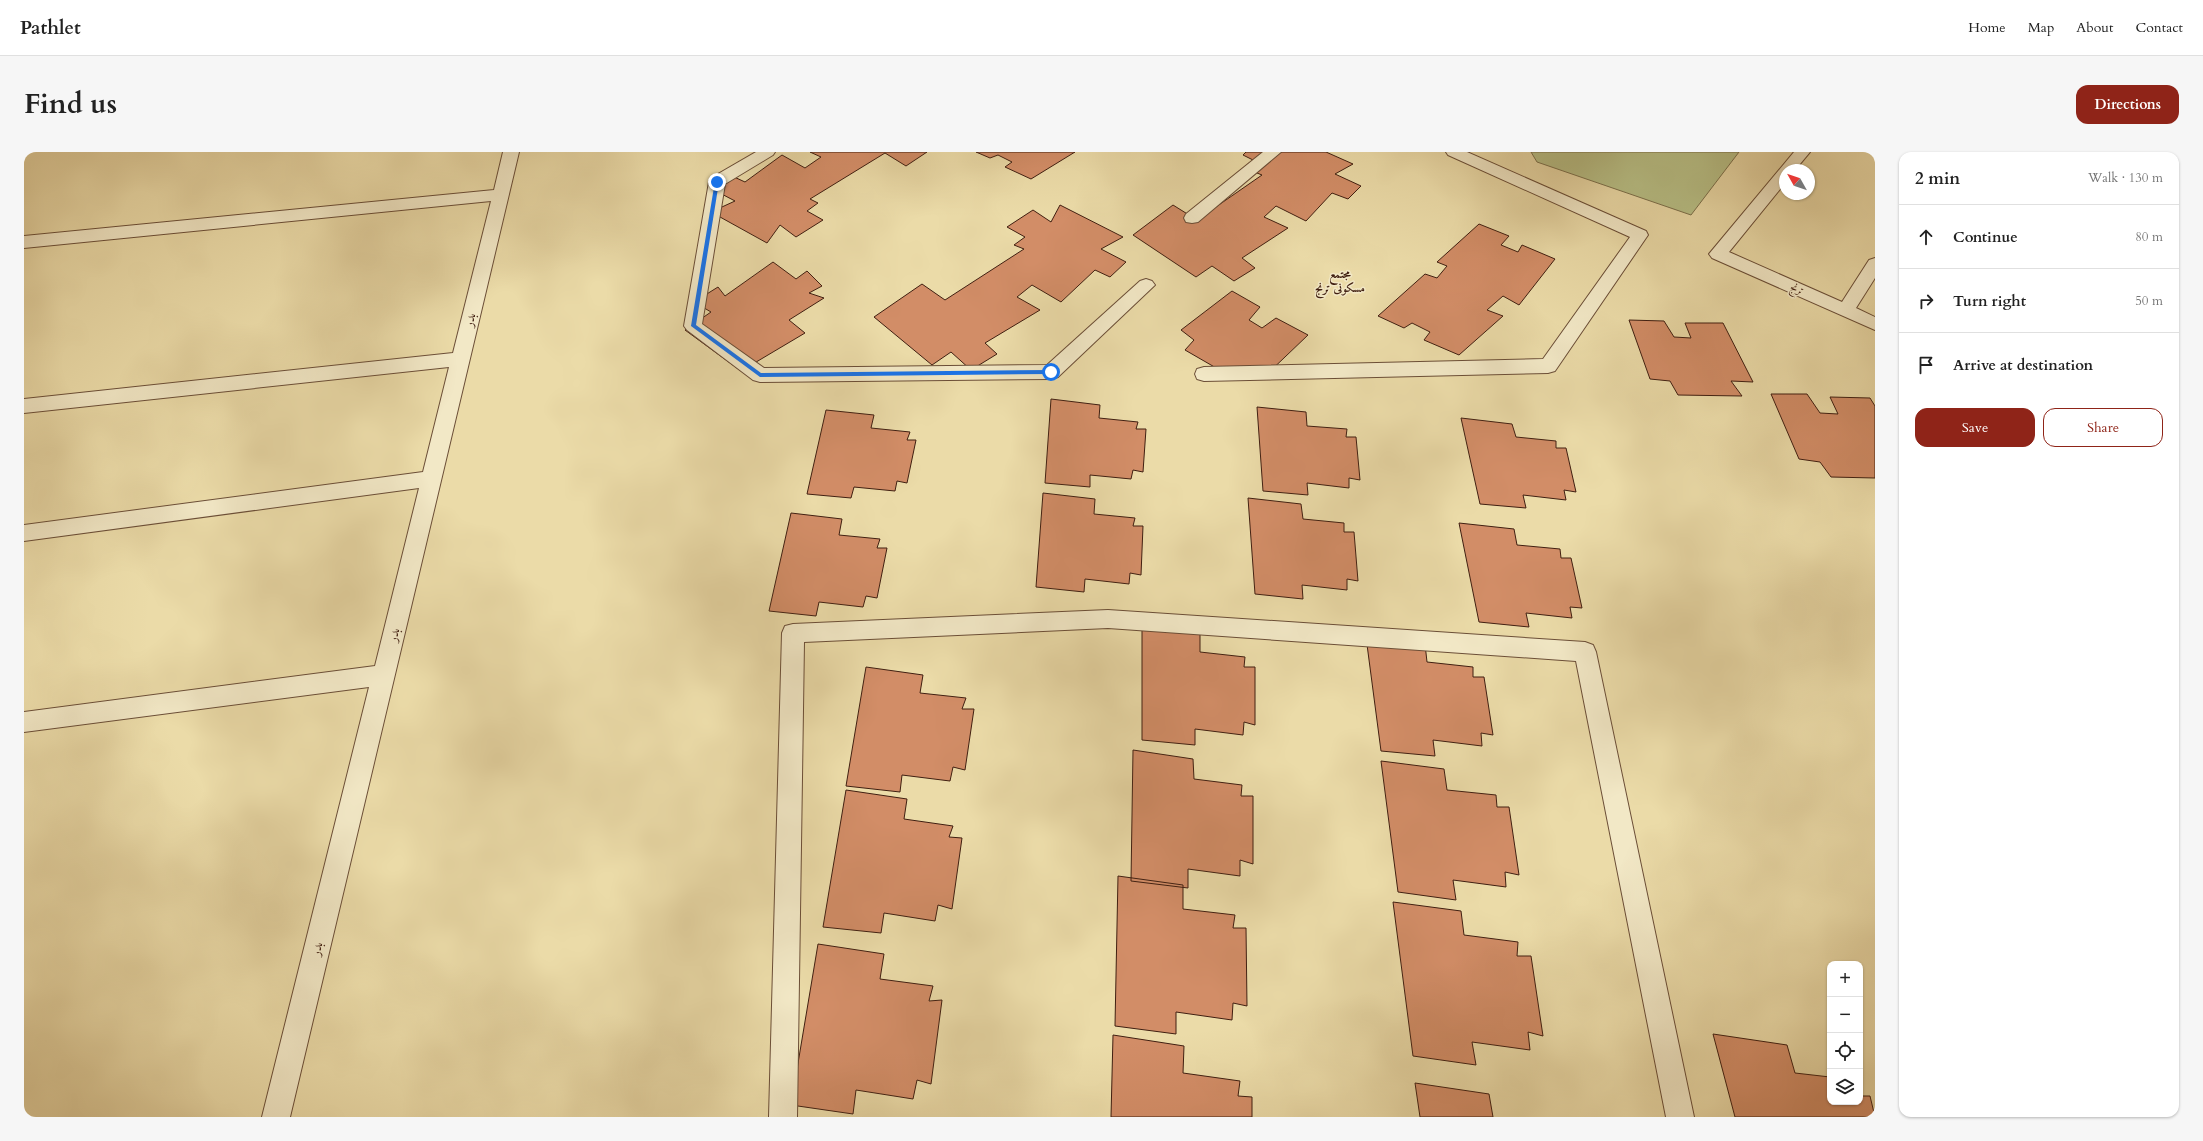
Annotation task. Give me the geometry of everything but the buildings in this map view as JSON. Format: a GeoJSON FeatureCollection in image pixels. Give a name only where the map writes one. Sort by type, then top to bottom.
{"type":"FeatureCollection","features":[{"type":"Feature","properties":{"kind":"street","name":"بدر"},"geometry":{"type":"LineString","coordinates":[[276,1117],[511,152]]}},
{"type":"Feature","properties":{"kind":"street"},"geometry":{"type":"LineString","coordinates":[[767,152],[717,182],[693,326],[760,375],[1051,372],[1146,285]]}},
{"type":"Feature","properties":{"kind":"street"},"geometry":{"type":"LineString","coordinates":[[1192,218],[1274,152]]}},
{"type":"Feature","properties":{"kind":"street"},"geometry":{"type":"LineString","coordinates":[[1204,374],[1548,366],[1640,235],[1454,152]]}},
{"type":"Feature","properties":{"kind":"street"},"geometry":{"type":"LineString","coordinates":[[1792,164],[1802,152]]}},
{"type":"Feature","properties":{"kind":"street","name":"ترنج"},"geometry":{"type":"LineString","coordinates":[[1779,180],[1718,254],[1875,324]]}},
{"type":"Feature","properties":{"kind":"street"},"geometry":{"type":"LineString","coordinates":[[24,242],[500,195]]}},
{"type":"Feature","properties":{"kind":"street"},"geometry":{"type":"LineString","coordinates":[[1845,311],[1875,264]]}},
{"type":"Feature","properties":{"kind":"street"},"geometry":{"type":"LineString","coordinates":[[24,406],[460,359]]}},
{"type":"Feature","properties":{"kind":"street"},"geometry":{"type":"LineString","coordinates":[[24,533],[431,479]]}},
{"type":"Feature","properties":{"kind":"street"},"geometry":{"type":"LineString","coordinates":[[783,1117],[793,633],[1108,619],[1585,652],[1680,1117]]}},
{"type":"Feature","properties":{"kind":"street"},"geometry":{"type":"LineString","coordinates":[[24,722],[384,675]]}},
{"type":"Feature","properties":{"kind":"green space"},"geometry":{"type":"Polygon","coordinates":[[[1531,152],[1739,152],[1691,215],[1537,162],[1531,152]]]}},
{"type":"Feature","properties":{"kind":"district","name":"مجتمع مسکونی ترنج"},"geometry":{"type":"Point","coordinates":[1340,281]}},
{"type":"Feature","properties":{"kind":"route"},"geometry":{"type":"LineString","coordinates":[[717,182],[693,326],[760,375],[1051,372]]}}]}
